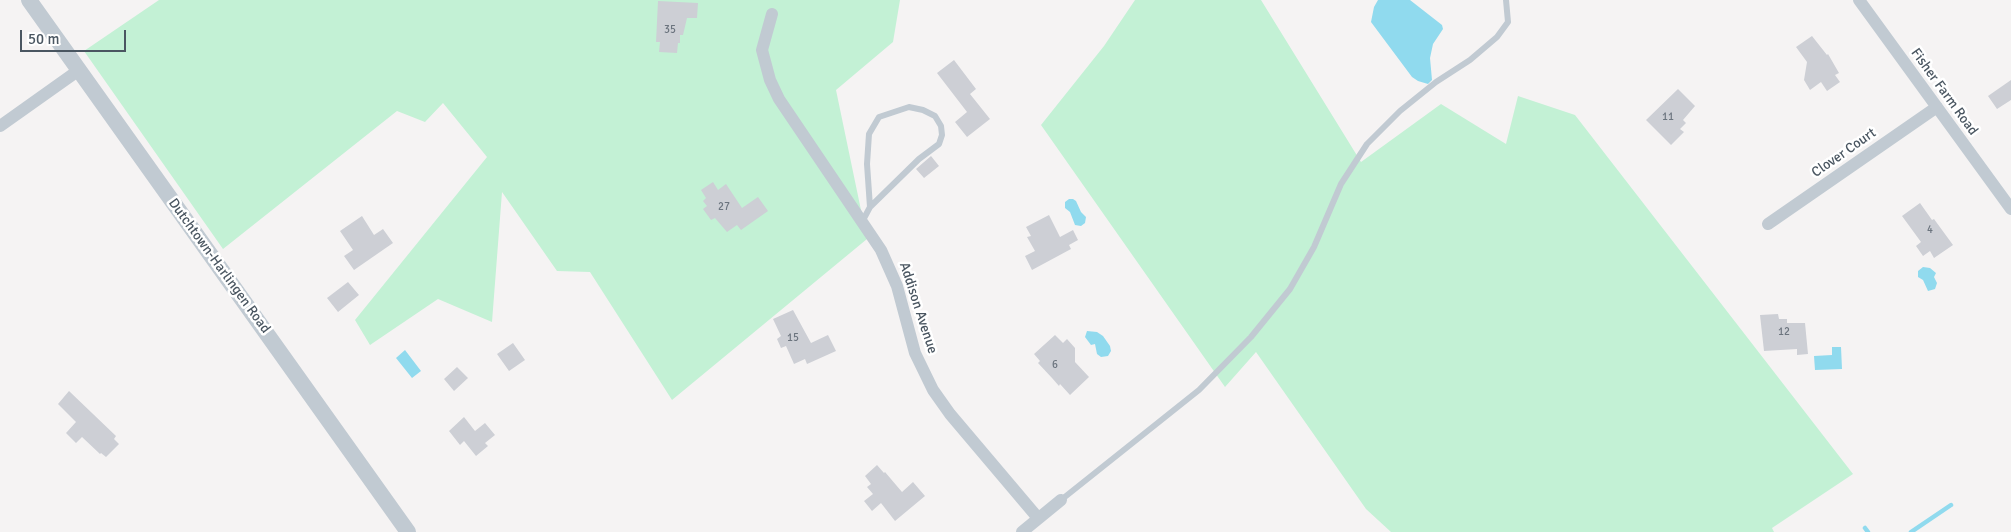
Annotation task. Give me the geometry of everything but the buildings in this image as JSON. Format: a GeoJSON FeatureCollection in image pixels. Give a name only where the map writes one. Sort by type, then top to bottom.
{"type":"FeatureCollection","features":[{"type":"Feature","properties":{"kind":"street","name":"Dutchtown-Harlingen Road"},"geometry":{"type":"LineString","coordinates":[[29,0],[408,532]]}},
{"type":"Feature","properties":{"kind":"street","name":"Fisher Farm Road"},"geometry":{"type":"LineString","coordinates":[[1859,0],[1936,107],[2009,203]]}},
{"type":"Feature","properties":{"kind":"street","name":"Addison Avenue"},"geometry":{"type":"LineString","coordinates":[[772,14],[762,50],[770,80],[778,99],[881,250],[890,268],[915,353],[933,390],[950,414],[1038,518]]}},
{"type":"Feature","properties":{"kind":"street"},"geometry":{"type":"LineString","coordinates":[[0,126],[78,70]]}},
{"type":"Feature","properties":{"kind":"street","name":"Clover Court"},"geometry":{"type":"LineString","coordinates":[[1768,224],[1936,107]]}},
{"type":"Feature","properties":{"kind":"street"},"geometry":{"type":"LineString","coordinates":[[1022,532],[1060,500]]}},
{"type":"Feature","properties":{"kind":"lane"},"geometry":{"type":"LineString","coordinates":[[1060,500],[1199,390],[1251,337],[1290,289],[1314,247],[1341,184],[1368,144],[1400,110],[1436,82],[1470,60],[1497,36],[1508,22],[1506,0]]}},
{"type":"Feature","properties":{"kind":"lane"},"geometry":{"type":"LineString","coordinates":[[862,222],[870,207],[919,159],[939,144],[942,135],[941,126],[935,116],[909,106],[878,117],[868,134],[867,164],[870,207]]}},
{"type":"Feature","properties":{"kind":"green space"},"geometry":{"type":"Polygon","coordinates":[[[159,0],[900,0],[893,42],[836,90],[867,239],[672,400],[590,272],[557,271],[502,192],[492,322],[438,299],[370,345],[355,320],[487,157],[443,103],[425,122],[397,111],[223,249],[84,51],[159,0]]]}},
{"type":"Feature","properties":{"kind":"green space"},"geometry":{"type":"Polygon","coordinates":[[[1135,0],[1261,0],[1361,162],[1441,104],[1506,144],[1518,96],[1575,115],[1853,474],[1772,528],[1774,532],[1391,532],[1366,509],[1256,352],[1225,387],[1041,125],[1104,46],[1135,0]]]}},
{"type":"Feature","properties":{"kind":"water"},"geometry":{"type":"Polygon","coordinates":[[[1378,0],[1410,0],[1442,25],[1443,29],[1433,44],[1430,58],[1432,80],[1428,84],[1412,77],[1371,22],[1374,7],[1378,0]]]}},
{"type":"Feature","properties":{"kind":"water"},"geometry":{"type":"Polygon","coordinates":[[[1069,199],[1076,201],[1081,212],[1086,217],[1085,223],[1081,226],[1075,225],[1070,212],[1065,208],[1065,202],[1069,199]]]}},
{"type":"Feature","properties":{"kind":"water"},"geometry":{"type":"Polygon","coordinates":[[[1923,267],[1930,268],[1936,273],[1934,277],[1937,283],[1935,289],[1928,291],[1923,280],[1918,277],[1918,271],[1923,267]]]}},
{"type":"Feature","properties":{"kind":"water"},"geometry":{"type":"Polygon","coordinates":[[[1087,331],[1097,332],[1103,336],[1110,346],[1111,351],[1108,356],[1101,357],[1097,354],[1095,344],[1091,345],[1085,337],[1087,331]]]}},
{"type":"Feature","properties":{"kind":"water"},"geometry":{"type":"Polygon","coordinates":[[[1832,347],[1841,347],[1842,369],[1815,370],[1814,356],[1832,355],[1832,347]]]}},
{"type":"Feature","properties":{"kind":"water"},"geometry":{"type":"Polygon","coordinates":[[[405,350],[421,371],[412,378],[396,358],[405,350]]]}},
{"type":"Feature","properties":{"kind":"waterway"},"geometry":{"type":"LineString","coordinates":[[1911,532],[1951,505]]}},
{"type":"Feature","properties":{"kind":"waterway"},"geometry":{"type":"LineString","coordinates":[[1865,528],[1868,532]]}}]}
